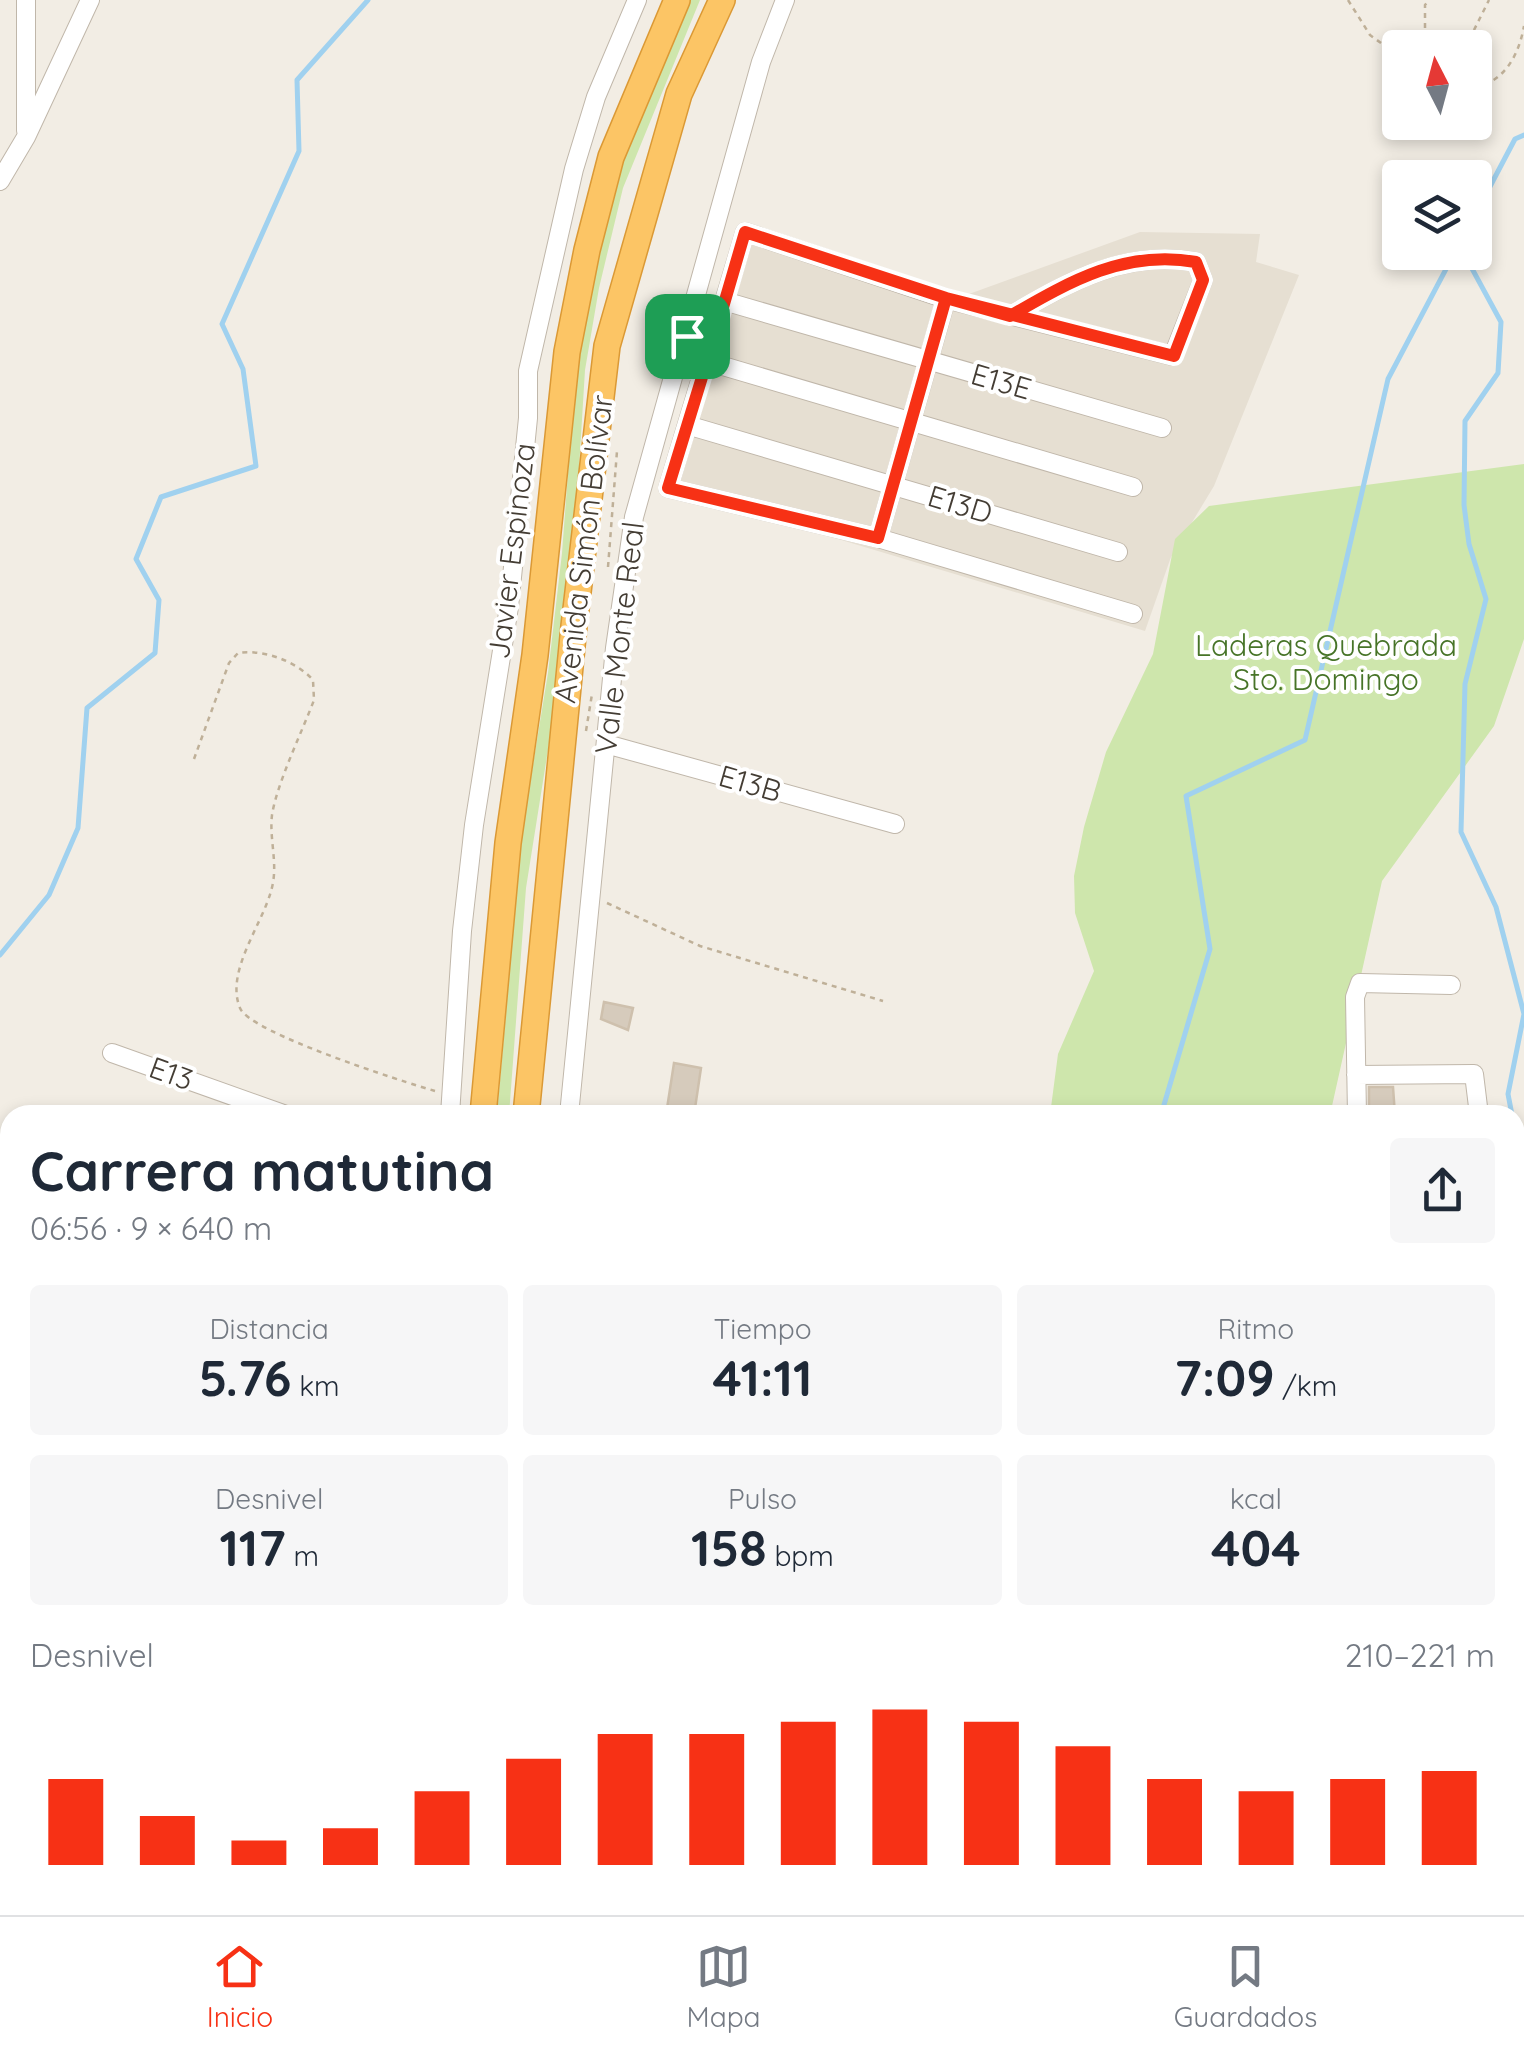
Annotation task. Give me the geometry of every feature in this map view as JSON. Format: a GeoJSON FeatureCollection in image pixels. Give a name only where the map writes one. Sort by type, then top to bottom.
{"type":"FeatureCollection","features":[{"type":"Feature","properties":{"kind":"highway","name":"Avenida Simón Bolívar"},"geometry":{"type":"LineString","coordinates":[[484,1105],[508,843],[535,655],[566,352],[611,158],[677,0]]}},
{"type":"Feature","properties":{"kind":"highway","name":"Avenida Simón Bolívar"},"geometry":{"type":"LineString","coordinates":[[527,1105],[574,626],[607,346],[678,94],[722,0]]}},
{"type":"Feature","properties":{"kind":"street"},"geometry":{"type":"LineString","coordinates":[[26,0],[26,137]]}},
{"type":"Feature","properties":{"kind":"street"},"geometry":{"type":"LineString","coordinates":[[0,181],[26,137],[90,0]]}},
{"type":"Feature","properties":{"kind":"street","name":"Javier Espinoza"},"geometry":{"type":"LineString","coordinates":[[451,1105],[462,931],[474,825],[509,608],[528,418],[528,371],[557,235],[596,96],[637,0]]}},
{"type":"Feature","properties":{"kind":"street","name":"Valle Monte Real"},"geometry":{"type":"LineString","coordinates":[[569,1105],[634,516],[762,62],[785,0]]}},
{"type":"Feature","properties":{"kind":"street"},"geometry":{"type":"LineString","coordinates":[[1010,316],[1074,279],[1118,263],[1181,259],[1196,262],[1203,280],[1174,356],[1010,316],[946,298],[745,232],[668,488],[878,538],[1133,614]]}},
{"type":"Feature","properties":{"kind":"street"},"geometry":{"type":"LineString","coordinates":[[878,538],[946,298]]}},
{"type":"Feature","properties":{"kind":"street","name":"E13E"},"geometry":{"type":"LineString","coordinates":[[724,301],[1162,428]]}},
{"type":"Feature","properties":{"kind":"street"},"geometry":{"type":"LineString","coordinates":[[687,336],[707,360]]}},
{"type":"Feature","properties":{"kind":"street"},"geometry":{"type":"LineString","coordinates":[[679,365],[707,360],[1133,486]]}},
{"type":"Feature","properties":{"kind":"street","name":"E13D"},"geometry":{"type":"LineString","coordinates":[[687,424],[1118,552]]}},
{"type":"Feature","properties":{"kind":"street","name":"E13B"},"geometry":{"type":"LineString","coordinates":[[606,744],[895,824]]}},
{"type":"Feature","properties":{"kind":"street"},"geometry":{"type":"LineString","coordinates":[[1357,1105],[1355,997],[1360,983],[1451,984]]}},
{"type":"Feature","properties":{"kind":"street","name":"E13"},"geometry":{"type":"LineString","coordinates":[[112,1053],[258,1105]]}},
{"type":"Feature","properties":{"kind":"street"},"geometry":{"type":"LineString","coordinates":[[1356,1074],[1474,1074],[1478,1105]]}},
{"type":"Feature","properties":{"kind":"path"},"geometry":{"type":"LineString","coordinates":[[1348,0],[1370,35],[1382,44]]}},
{"type":"Feature","properties":{"kind":"path"},"geometry":{"type":"LineString","coordinates":[[1424,30],[1424,5],[1428,0]]}},
{"type":"Feature","properties":{"kind":"path"},"geometry":{"type":"LineString","coordinates":[[1473,30],[1489,0]]}},
{"type":"Feature","properties":{"kind":"path"},"geometry":{"type":"LineString","coordinates":[[1492,82],[1520,46],[1524,26]]}},
{"type":"Feature","properties":{"kind":"path"},"geometry":{"type":"LineString","coordinates":[[194,759],[230,663],[238,654],[260,652],[304,670],[314,680],[314,700],[272,818],[276,863],[272,888],[237,984],[240,1009],[253,1023],[449,1105]]}},
{"type":"Feature","properties":{"kind":"path"},"geometry":{"type":"LineString","coordinates":[[591,899],[614,904],[700,946],[883,1001]]}},
{"type":"Feature","properties":{"kind":"shaded area"},"geometry":{"type":"Polygon","coordinates":[[[745,232],[969,294],[1140,232],[1260,234],[1256,262],[1299,275],[1214,486],[1171,557],[1145,631],[668,488],[745,232]]]}},
{"type":"Feature","properties":{"kind":"green space"},"geometry":{"type":"Polygon","coordinates":[[[685,0],[700,0],[623,188],[599,288],[585,370],[577,501],[554,712],[526,888],[510,1105],[498,1105],[521,838],[548,673],[562,553],[576,367],[590,283],[628,136],[685,0]]]}},
{"type":"Feature","properties":{"kind":"green space","name":"Laderas Quebrada Sto. Domingo"},"geometry":{"type":"Polygon","coordinates":[[[1524,464],[1524,639],[1494,726],[1382,881],[1332,1105],[1051,1105],[1058,1054],[1094,971],[1075,913],[1074,876],[1084,827],[1106,752],[1153,654],[1175,539],[1209,506],[1524,464]]]}},
{"type":"Feature","properties":{"kind":"building"},"geometry":{"type":"Polygon","coordinates":[[[604,1002],[633,1008],[628,1030],[601,1019],[604,1002]]]}},
{"type":"Feature","properties":{"kind":"building"},"geometry":{"type":"Polygon","coordinates":[[[674,1063],[701,1068],[695,1105],[668,1105],[674,1063]]]}},
{"type":"Feature","properties":{"kind":"building"},"geometry":{"type":"Polygon","coordinates":[[[1369,1087],[1393,1087],[1394,1105],[1369,1105],[1369,1087]]]}},
{"type":"Feature","properties":{"kind":"waterway"},"geometry":{"type":"LineString","coordinates":[[0,955],[49,895],[78,828],[87,708],[155,653],[159,600],[136,559],[161,497],[256,466],[243,369],[222,324],[299,151],[297,80],[368,0]]}},
{"type":"Feature","properties":{"kind":"waterway"},"geometry":{"type":"LineString","coordinates":[[1492,183],[1515,139],[1524,135]]}},
{"type":"Feature","properties":{"kind":"waterway"},"geometry":{"type":"LineString","coordinates":[[1164,1105],[1210,949],[1186,796],[1305,740],[1388,379],[1446,270]]}},
{"type":"Feature","properties":{"kind":"waterway"},"geometry":{"type":"LineString","coordinates":[[1473,270],[1501,322],[1498,373],[1465,421],[1464,505],[1469,544],[1486,599],[1465,684],[1461,832],[1496,907],[1524,1014],[1508,1094],[1510,1105]]}},
{"type":"Feature","properties":{"kind":"route"},"geometry":{"type":"LineString","coordinates":[[687,336],[679,365],[703,374],[668,488],[878,538],[946,298],[1010,316],[1074,279],[1118,263],[1148,260],[1196,262],[1203,280],[1174,356],[1010,316],[946,298],[745,232],[712,345],[687,336]]}}]}
